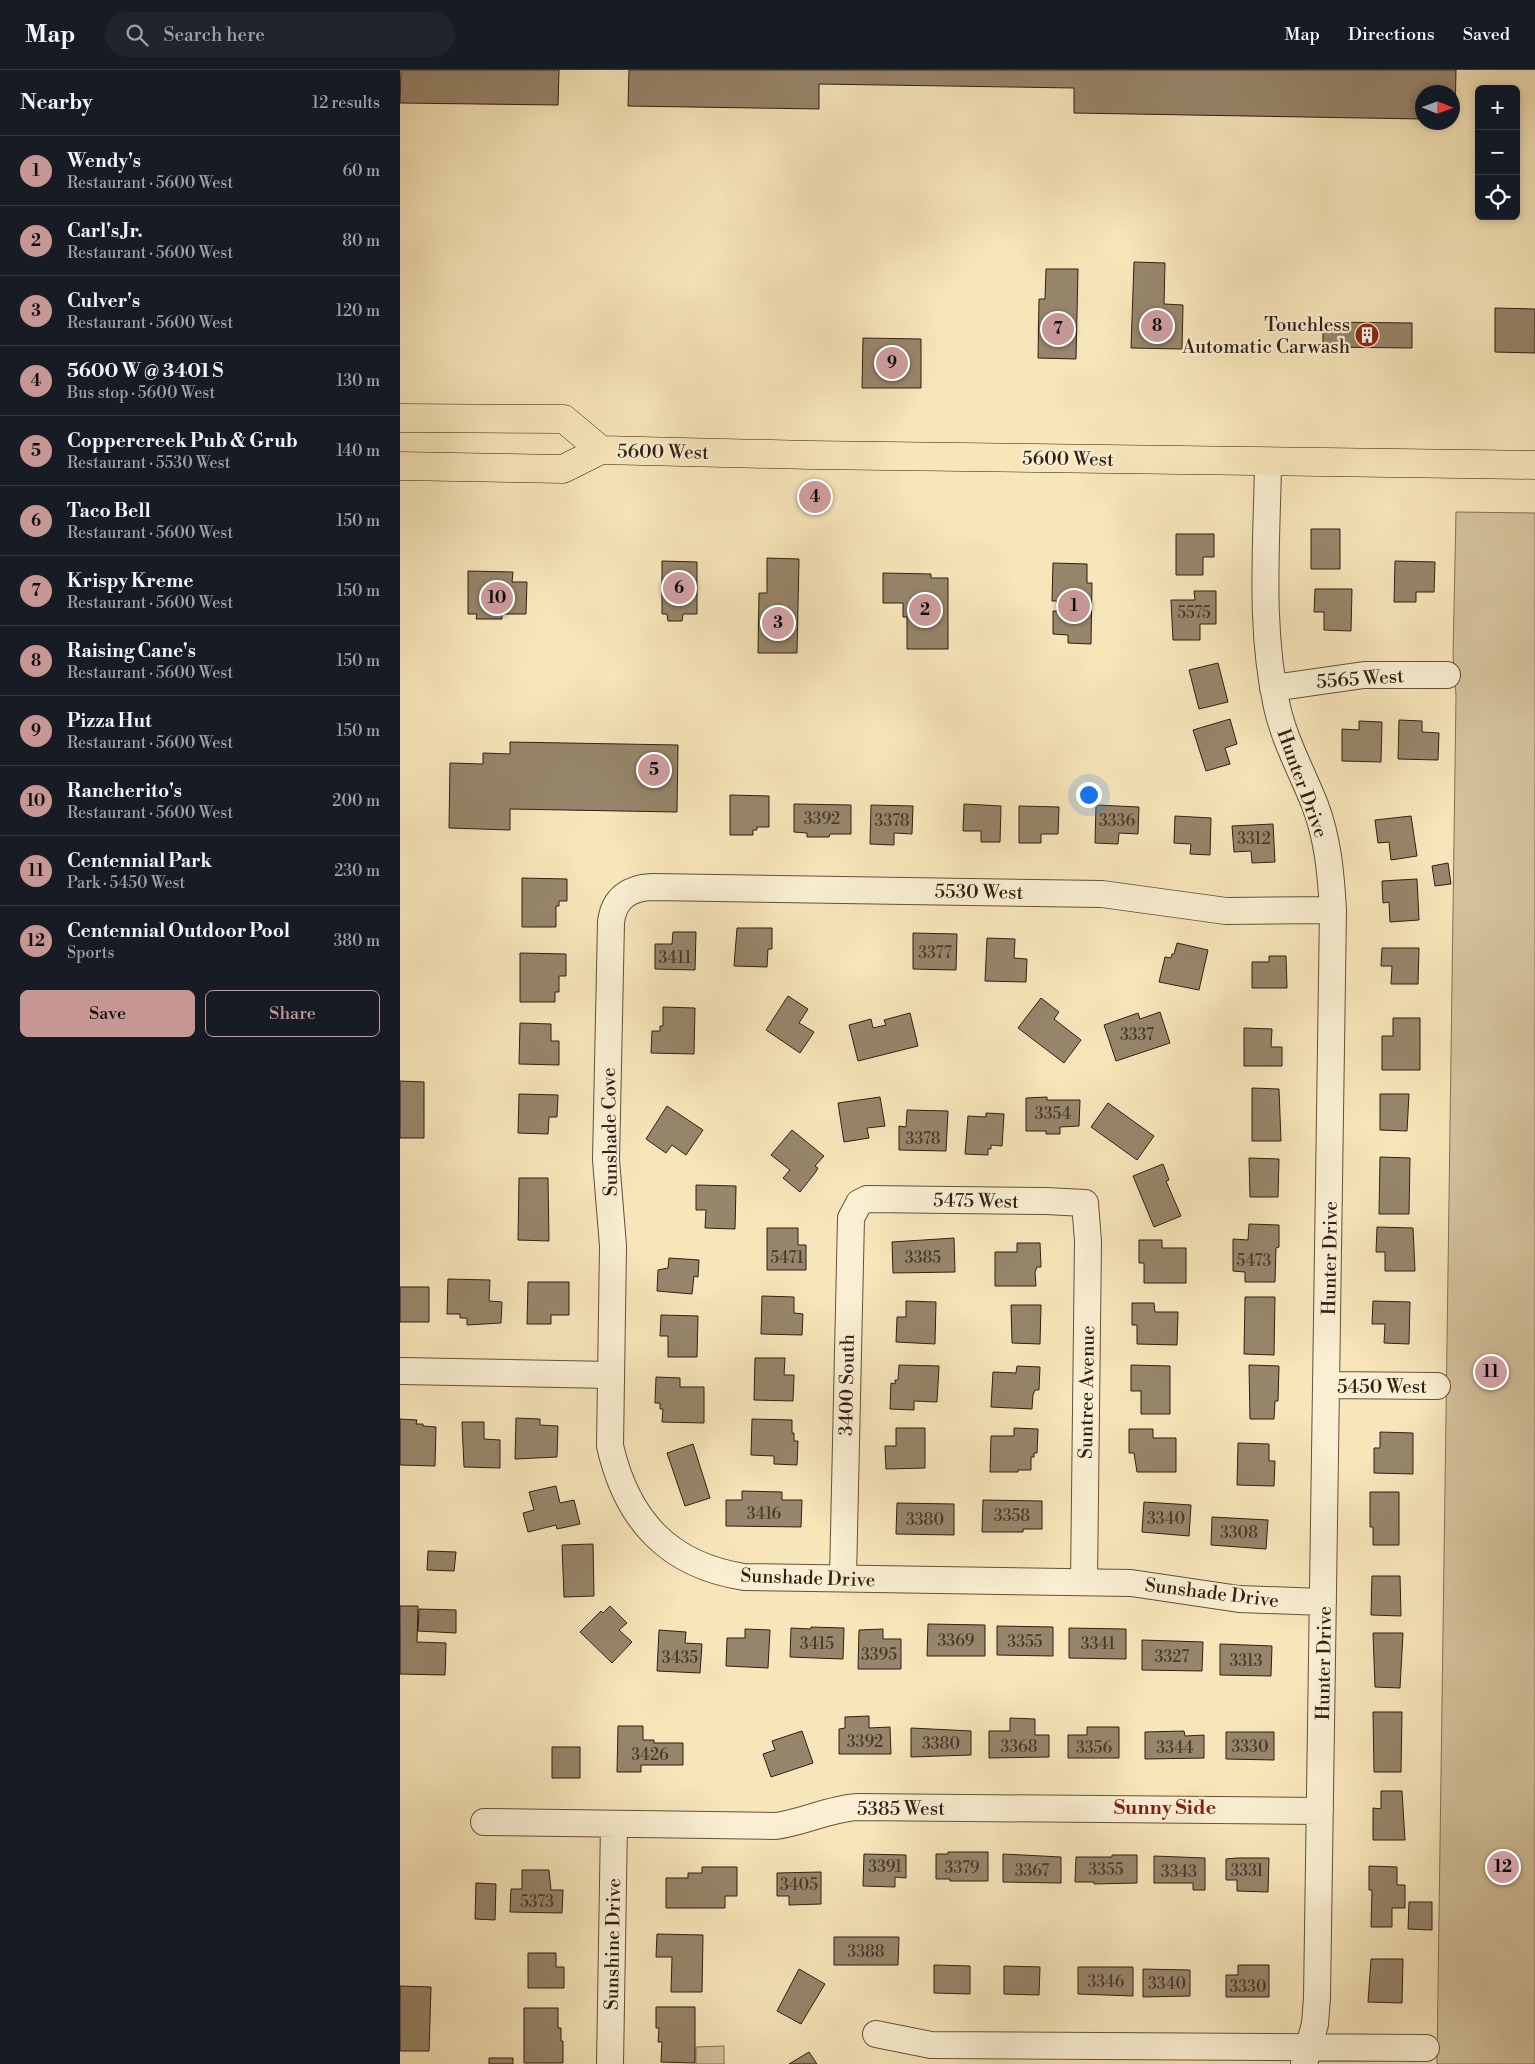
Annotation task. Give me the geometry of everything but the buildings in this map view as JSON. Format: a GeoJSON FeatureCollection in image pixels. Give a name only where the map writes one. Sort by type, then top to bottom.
{"type":"FeatureCollection","features":[{"type":"Feature","properties":{"kind":"main road","name":"5600 West"},"geometry":{"type":"LineString","coordinates":[[400,418],[564,419],[601,450]]}},
{"type":"Feature","properties":{"kind":"main road","name":"5600 West"},"geometry":{"type":"LineString","coordinates":[[400,466],[563,469],[601,450],[1535,465]]}},
{"type":"Feature","properties":{"kind":"street","name":"Hunter Drive"},"geometry":{"type":"LineString","coordinates":[[1268,461],[1265,624],[1273,688],[1287,742],[1321,825],[1331,873],[1333,910],[1317,2012],[1307,2056]]}},
{"type":"Feature","properties":{"kind":"street","name":"5565 West"},"geometry":{"type":"LineString","coordinates":[[1273,688],[1364,675],[1447,675]]}},
{"type":"Feature","properties":{"kind":"street","name":"5530 West"},"geometry":{"type":"LineString","coordinates":[[626,894],[642,888],[652,887],[1102,894],[1226,911],[1333,910]]}},
{"type":"Feature","properties":{"kind":"street","name":"Sunshade Cove"},"geometry":{"type":"LineString","coordinates":[[611,1375],[614,1246],[606,1160],[611,922],[615,905],[626,894]]}},
{"type":"Feature","properties":{"kind":"street","name":"5475 West"},"geometry":{"type":"LineString","coordinates":[[867,1199],[1046,1200],[1085,1203]]}},
{"type":"Feature","properties":{"kind":"street","name":"3400 South"},"geometry":{"type":"LineString","coordinates":[[843,1578],[849,1229],[854,1210],[859,1203],[867,1199]]}},
{"type":"Feature","properties":{"kind":"street","name":"Suntree Avenue"},"geometry":{"type":"LineString","coordinates":[[1084,1581],[1088,1240],[1085,1203]]}},
{"type":"Feature","properties":{"kind":"street"},"geometry":{"type":"LineString","coordinates":[[400,1371],[611,1375]]}},
{"type":"Feature","properties":{"kind":"street","name":"Sunshade Drive"},"geometry":{"type":"LineString","coordinates":[[611,1375],[610,1438],[616,1470],[625,1493],[638,1515],[655,1537],[689,1560],[726,1574],[764,1578],[1084,1581],[1155,1585],[1239,1599],[1324,1602]]}},
{"type":"Feature","properties":{"kind":"street","name":"5450 West"},"geometry":{"type":"LineString","coordinates":[[1327,1385],[1437,1386]]}},
{"type":"Feature","properties":{"kind":"street","name":"5385 West"},"geometry":{"type":"LineString","coordinates":[[484,1822],[776,1826],[806,1820],[837,1809],[857,1807],[1320,1811]]}},
{"type":"Feature","properties":{"kind":"street","name":"Sunshine Drive"},"geometry":{"type":"LineString","coordinates":[[610,2064],[614,1824]]}},
{"type":"Feature","properties":{"kind":"street"},"geometry":{"type":"LineString","coordinates":[[876,2034],[931,2045],[1307,2056],[1426,2048]]}},
{"type":"Feature","properties":{"kind":"shaded area"},"geometry":{"type":"Polygon","coordinates":[[[1456,512],[1535,513],[1535,2064],[1437,2064],[1456,695],[1453,655],[1456,512]]]}},
{"type":"Feature","properties":{"kind":"shaded area"},"geometry":{"type":"Polygon","coordinates":[[[724,2046],[724,2064],[696,2064],[696,2047],[724,2046]]]}},
{"type":"Feature","properties":{"kind":"place","name":"Raising Cane's"},"geometry":{"type":"Point","coordinates":[1157,326]}},
{"type":"Feature","properties":{"kind":"place","name":"Krispy Kreme"},"geometry":{"type":"Point","coordinates":[1058,329]}},
{"type":"Feature","properties":{"kind":"place","name":"Touchless Automatic Carwash"},"geometry":{"type":"Point","coordinates":[1367,335]}},
{"type":"Feature","properties":{"kind":"place","name":"Pizza Hut"},"geometry":{"type":"Point","coordinates":[892,363]}},
{"type":"Feature","properties":{"kind":"place","name":"5600 W @ 3401 S"},"geometry":{"type":"Point","coordinates":[815,497]}},
{"type":"Feature","properties":{"kind":"place","name":"Taco Bell"},"geometry":{"type":"Point","coordinates":[679,588]}},
{"type":"Feature","properties":{"kind":"place","name":"Rancherito's"},"geometry":{"type":"Point","coordinates":[497,598]}},
{"type":"Feature","properties":{"kind":"place","name":"Wendy's"},"geometry":{"type":"Point","coordinates":[1074,606]}},
{"type":"Feature","properties":{"kind":"place","name":"Carl's Jr."},"geometry":{"type":"Point","coordinates":[925,610]}},
{"type":"Feature","properties":{"kind":"place","name":"Culver's"},"geometry":{"type":"Point","coordinates":[778,623]}},
{"type":"Feature","properties":{"kind":"place","name":"Coppercreek Pub & Grub"},"geometry":{"type":"Point","coordinates":[654,770]}},
{"type":"Feature","properties":{"kind":"place","name":"Centennial Park"},"geometry":{"type":"Point","coordinates":[1491,1372]}},
{"type":"Feature","properties":{"kind":"place","name":"Centennial Outdoor Pool"},"geometry":{"type":"Point","coordinates":[1503,1867]}},
{"type":"Feature","properties":{"kind":"district","name":"Sunny Side"},"geometry":{"type":"Point","coordinates":[1165,1807]}}]}
